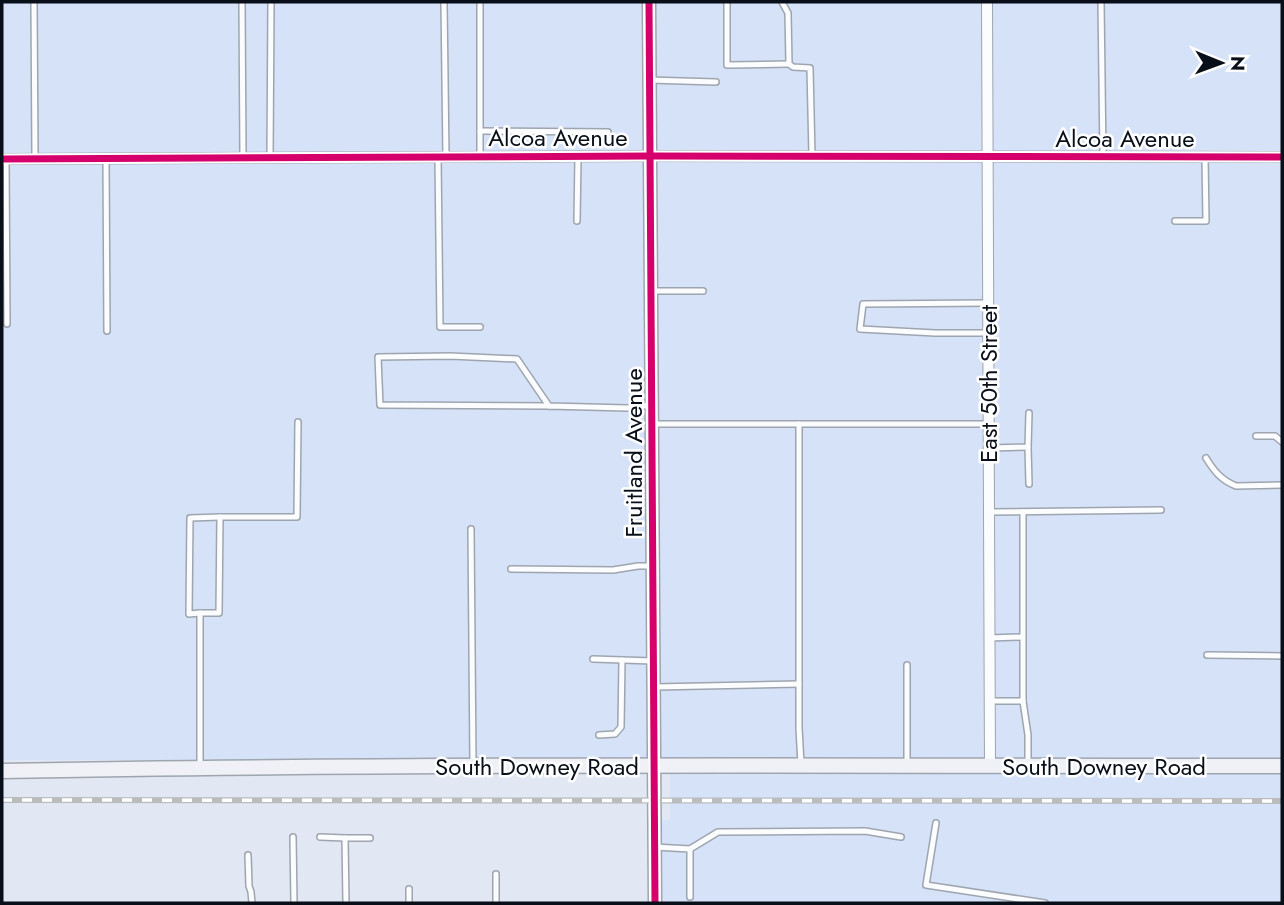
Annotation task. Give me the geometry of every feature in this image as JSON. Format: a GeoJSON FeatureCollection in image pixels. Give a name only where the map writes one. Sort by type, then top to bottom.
{"type":"FeatureCollection","features":[{"type":"Feature","properties":{"kind":"main road","name":"South Downey Road"},"geometry":{"type":"LineString","coordinates":[[2,771],[473,765],[1282,766]]}},
{"type":"Feature","properties":{"kind":"street","name":"Fruitland Avenue"},"geometry":{"type":"LineString","coordinates":[[649,2],[655,903]]}},
{"type":"Feature","properties":{"kind":"street","name":"East 50th Street"},"geometry":{"type":"LineString","coordinates":[[988,2],[990,766]]}},
{"type":"Feature","properties":{"kind":"street","name":"Alcoa Avenue"},"geometry":{"type":"LineString","coordinates":[[4,159],[578,156],[1282,157]]}},
{"type":"Feature","properties":{"kind":"lane"},"geometry":{"type":"LineString","coordinates":[[34,2],[35,159]]}},
{"type":"Feature","properties":{"kind":"lane"},"geometry":{"type":"LineString","coordinates":[[242,2],[243,158]]}},
{"type":"Feature","properties":{"kind":"lane"},"geometry":{"type":"LineString","coordinates":[[270,158],[271,2]]}},
{"type":"Feature","properties":{"kind":"lane"},"geometry":{"type":"LineString","coordinates":[[444,2],[440,327],[480,327]]}},
{"type":"Feature","properties":{"kind":"lane"},"geometry":{"type":"LineString","coordinates":[[480,2],[480,157]]}},
{"type":"Feature","properties":{"kind":"lane"},"geometry":{"type":"LineString","coordinates":[[727,2],[727,65],[789,64],[793,67],[810,68],[812,156]]}},
{"type":"Feature","properties":{"kind":"lane"},"geometry":{"type":"LineString","coordinates":[[782,2],[788,13],[789,64]]}},
{"type":"Feature","properties":{"kind":"lane"},"geometry":{"type":"LineString","coordinates":[[1101,2],[1103,157]]}},
{"type":"Feature","properties":{"kind":"lane"},"geometry":{"type":"LineString","coordinates":[[649,80],[716,82]]}},
{"type":"Feature","properties":{"kind":"lane"},"geometry":{"type":"LineString","coordinates":[[480,131],[608,132]]}},
{"type":"Feature","properties":{"kind":"lane"},"geometry":{"type":"LineString","coordinates":[[577,221],[578,156]]}},
{"type":"Feature","properties":{"kind":"lane"},"geometry":{"type":"LineString","coordinates":[[1175,221],[1206,221],[1205,157]]}},
{"type":"Feature","properties":{"kind":"lane"},"geometry":{"type":"LineString","coordinates":[[4,159],[6,324]]}},
{"type":"Feature","properties":{"kind":"lane"},"geometry":{"type":"LineString","coordinates":[[106,159],[107,331]]}},
{"type":"Feature","properties":{"kind":"lane"},"geometry":{"type":"LineString","coordinates":[[650,291],[703,291]]}},
{"type":"Feature","properties":{"kind":"lane"},"geometry":{"type":"LineString","coordinates":[[988,303],[863,304],[860,330],[988,333]]}},
{"type":"Feature","properties":{"kind":"lane"},"geometry":{"type":"LineString","coordinates":[[550,405],[517,359],[378,357],[380,405],[626,408],[652,405]]}},
{"type":"Feature","properties":{"kind":"lane"},"geometry":{"type":"LineString","coordinates":[[1028,413],[1028,484]]}},
{"type":"Feature","properties":{"kind":"lane"},"geometry":{"type":"LineString","coordinates":[[220,517],[219,613],[190,614],[190,518],[220,517],[297,517],[298,422]]}},
{"type":"Feature","properties":{"kind":"lane"},"geometry":{"type":"LineString","coordinates":[[652,424],[989,424]]}},
{"type":"Feature","properties":{"kind":"lane"},"geometry":{"type":"LineString","coordinates":[[799,424],[801,766]]}},
{"type":"Feature","properties":{"kind":"lane"},"geometry":{"type":"LineString","coordinates":[[1256,436],[1275,436],[1282,442]]}},
{"type":"Feature","properties":{"kind":"lane"},"geometry":{"type":"LineString","coordinates":[[989,448],[1028,447]]}},
{"type":"Feature","properties":{"kind":"lane"},"geometry":{"type":"LineString","coordinates":[[1206,458],[1216,474],[1236,486],[1282,485]]}},
{"type":"Feature","properties":{"kind":"lane"},"geometry":{"type":"LineString","coordinates":[[989,512],[1161,510]]}},
{"type":"Feature","properties":{"kind":"lane"},"geometry":{"type":"LineString","coordinates":[[1023,512],[1023,701],[1028,735],[1028,766]]}},
{"type":"Feature","properties":{"kind":"lane"},"geometry":{"type":"LineString","coordinates":[[471,528],[473,765]]}},
{"type":"Feature","properties":{"kind":"lane"},"geometry":{"type":"LineString","coordinates":[[511,569],[613,570],[653,566]]}},
{"type":"Feature","properties":{"kind":"lane"},"geometry":{"type":"LineString","coordinates":[[200,613],[200,767]]}},
{"type":"Feature","properties":{"kind":"lane"},"geometry":{"type":"LineString","coordinates":[[989,638],[1022,637]]}},
{"type":"Feature","properties":{"kind":"lane"},"geometry":{"type":"LineString","coordinates":[[1207,655],[1282,656]]}},
{"type":"Feature","properties":{"kind":"lane"},"geometry":{"type":"LineString","coordinates":[[593,659],[653,661]]}},
{"type":"Feature","properties":{"kind":"lane"},"geometry":{"type":"LineString","coordinates":[[599,735],[615,734],[621,727],[622,660]]}},
{"type":"Feature","properties":{"kind":"lane"},"geometry":{"type":"LineString","coordinates":[[906,666],[907,766]]}},
{"type":"Feature","properties":{"kind":"lane"},"geometry":{"type":"LineString","coordinates":[[654,687],[799,684]]}},
{"type":"Feature","properties":{"kind":"lane"},"geometry":{"type":"LineString","coordinates":[[990,701],[1023,701]]}},
{"type":"Feature","properties":{"kind":"lane"},"geometry":{"type":"LineString","coordinates":[[936,823],[926,884],[1045,903]]}},
{"type":"Feature","properties":{"kind":"lane"},"geometry":{"type":"LineString","coordinates":[[655,847],[690,849],[719,832],[865,831],[901,837]]}},
{"type":"Feature","properties":{"kind":"lane"},"geometry":{"type":"LineString","coordinates":[[293,836],[293,903]]}},
{"type":"Feature","properties":{"kind":"lane"},"geometry":{"type":"LineString","coordinates":[[320,838],[370,838]]}},
{"type":"Feature","properties":{"kind":"lane"},"geometry":{"type":"LineString","coordinates":[[345,838],[346,903]]}},
{"type":"Feature","properties":{"kind":"lane"},"geometry":{"type":"LineString","coordinates":[[690,849],[690,897]]}},
{"type":"Feature","properties":{"kind":"lane"},"geometry":{"type":"LineString","coordinates":[[248,855],[252,903]]}},
{"type":"Feature","properties":{"kind":"lane"},"geometry":{"type":"LineString","coordinates":[[496,874],[496,903]]}},
{"type":"Feature","properties":{"kind":"lane"},"geometry":{"type":"LineString","coordinates":[[409,888],[409,903]]}},
{"type":"Feature","properties":{"kind":"shaded area"},"geometry":{"type":"Polygon","coordinates":[[[2,2],[1282,2],[1282,903],[652,903],[653,821],[670,820],[670,760],[2,760],[2,2]]]}},
{"type":"Feature","properties":{"kind":"railway"},"geometry":{"type":"LineString","coordinates":[[2,800],[1282,801]]}},
{"type":"Feature","properties":{"kind":"cycle path"},"geometry":{"type":"LineString","coordinates":[[649,2],[655,903]]}},
{"type":"Feature","properties":{"kind":"cycle path"},"geometry":{"type":"LineString","coordinates":[[2,159],[1282,157]]}}]}
